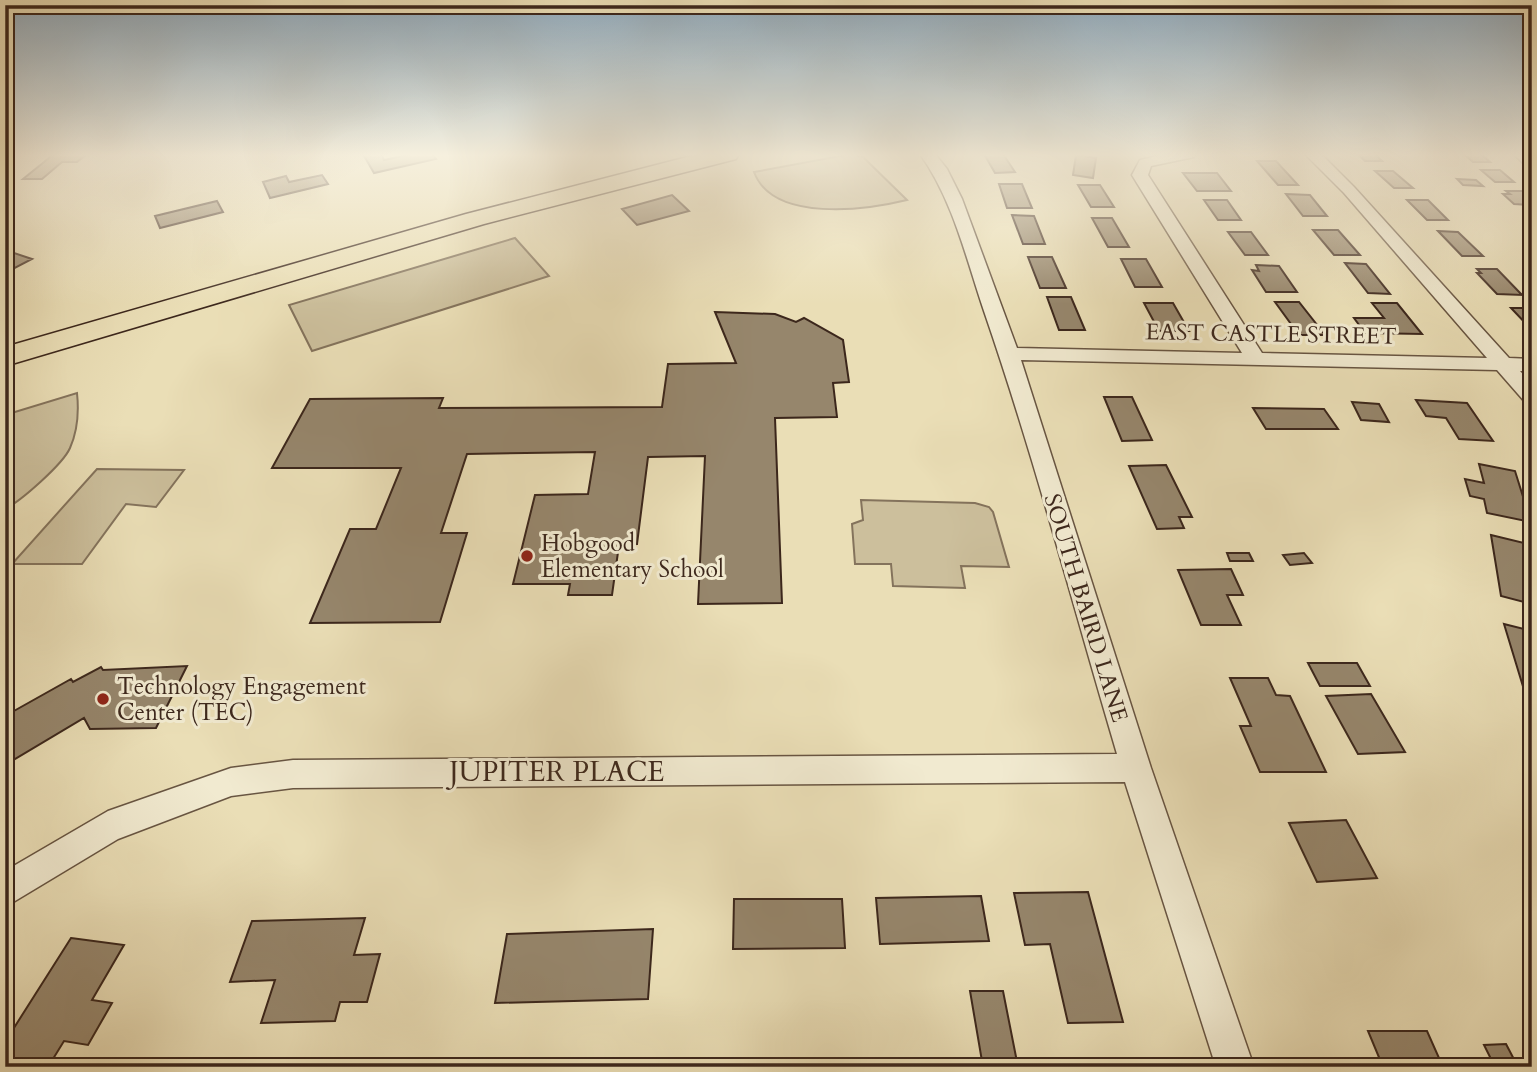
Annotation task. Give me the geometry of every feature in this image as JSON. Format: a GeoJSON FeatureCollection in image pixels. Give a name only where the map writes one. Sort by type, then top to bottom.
{"type":"FeatureCollection","features":[{"type":"Feature","properties":{"kind":"main road"},"geometry":{"type":"LineString","coordinates":[[5,336],[475,204]]}},
{"type":"Feature","properties":{"kind":"main road"},"geometry":{"type":"LineString","coordinates":[[5,357],[533,204]]}},
{"type":"Feature","properties":{"kind":"street","name":"SOUTH BAIRD LANE"},"geometry":{"type":"LineString","coordinates":[[956,204],[1009,354],[1136,768],[1235,1067]]}},
{"type":"Feature","properties":{"kind":"street"},"geometry":{"type":"LineString","coordinates":[[1157,204],[1255,358]]}},
{"type":"Feature","properties":{"kind":"street"},"geometry":{"type":"LineString","coordinates":[[1361,204],[1532,397]]}},
{"type":"Feature","properties":{"kind":"street","name":"EAST CASTLE STREET"},"geometry":{"type":"LineString","coordinates":[[1009,354],[1532,365]]}},
{"type":"Feature","properties":{"kind":"street","name":"JUPITER PLACE"},"geometry":{"type":"LineString","coordinates":[[5,890],[108,827],[232,782],[293,774],[1136,768]]}},
{"type":"Feature","properties":{"kind":"shaded area"},"geometry":{"type":"Polygon","coordinates":[[[794,204],[889,204],[846,209],[794,204]]]}},
{"type":"Feature","properties":{"kind":"shaded area"},"geometry":{"type":"Polygon","coordinates":[[[515,238],[549,276],[312,351],[289,305],[515,238]]]}},
{"type":"Feature","properties":{"kind":"shaded area"},"geometry":{"type":"Polygon","coordinates":[[[77,393],[76,428],[66,455],[41,482],[5,509],[5,415],[77,393]]]}},
{"type":"Feature","properties":{"kind":"shaded area"},"geometry":{"type":"Polygon","coordinates":[[[97,469],[184,470],[156,507],[126,504],[82,564],[12,564],[97,469]]]}},
{"type":"Feature","properties":{"kind":"shaded area"},"geometry":{"type":"Polygon","coordinates":[[[861,500],[975,503],[989,507],[993,512],[1009,567],[961,566],[965,588],[893,586],[891,564],[855,564],[852,524],[863,520],[861,500]]]}},
{"type":"Feature","properties":{"kind":"building"},"geometry":{"type":"Polygon","coordinates":[[[204,204],[219,204],[223,212],[160,228],[155,216],[204,204]]]}},
{"type":"Feature","properties":{"kind":"building"},"geometry":{"type":"Polygon","coordinates":[[[640,204],[682,204],[689,211],[637,225],[622,209],[640,204]]]}},
{"type":"Feature","properties":{"kind":"building"},"geometry":{"type":"Polygon","coordinates":[[[1006,204],[1030,204],[1032,208],[1007,208],[1006,204]]]}},
{"type":"Feature","properties":{"kind":"building"},"geometry":{"type":"Polygon","coordinates":[[[1089,204],[1112,204],[1114,207],[1091,207],[1089,204]]]}},
{"type":"Feature","properties":{"kind":"building"},"geometry":{"type":"Polygon","coordinates":[[[1207,204],[1230,204],[1241,220],[1218,220],[1207,204]]]}},
{"type":"Feature","properties":{"kind":"building"},"geometry":{"type":"Polygon","coordinates":[[[1294,204],[1317,204],[1327,216],[1303,216],[1294,204]]]}},
{"type":"Feature","properties":{"kind":"building"},"geometry":{"type":"Polygon","coordinates":[[[1411,204],[1432,204],[1448,220],[1427,220],[1411,204]]]}},
{"type":"Feature","properties":{"kind":"building"},"geometry":{"type":"Polygon","coordinates":[[[1012,215],[1034,216],[1045,244],[1023,244],[1012,215]]]}},
{"type":"Feature","properties":{"kind":"building"},"geometry":{"type":"Polygon","coordinates":[[[1092,218],[1112,218],[1129,247],[1108,247],[1092,218]]]}},
{"type":"Feature","properties":{"kind":"building"},"geometry":{"type":"Polygon","coordinates":[[[1313,230],[1338,230],[1360,255],[1334,255],[1313,230]]]}},
{"type":"Feature","properties":{"kind":"building"},"geometry":{"type":"Polygon","coordinates":[[[1438,231],[1458,232],[1483,256],[1462,256],[1438,231]]]}},
{"type":"Feature","properties":{"kind":"building"},"geometry":{"type":"Polygon","coordinates":[[[1228,232],[1251,232],[1268,255],[1245,255],[1228,232]]]}},
{"type":"Feature","properties":{"kind":"building"},"geometry":{"type":"Polygon","coordinates":[[[5,250],[32,259],[9,271],[5,270],[5,250]]]}},
{"type":"Feature","properties":{"kind":"building"},"geometry":{"type":"Polygon","coordinates":[[[1028,257],[1052,257],[1066,288],[1040,288],[1028,257]]]}},
{"type":"Feature","properties":{"kind":"building"},"geometry":{"type":"Polygon","coordinates":[[[1121,259],[1146,259],[1162,287],[1135,287],[1121,259]]]}},
{"type":"Feature","properties":{"kind":"building"},"geometry":{"type":"Polygon","coordinates":[[[1345,263],[1366,264],[1390,294],[1368,293],[1345,263]]]}},
{"type":"Feature","properties":{"kind":"building"},"geometry":{"type":"Polygon","coordinates":[[[1256,265],[1279,266],[1297,292],[1266,292],[1252,270],[1259,271],[1256,265]]]}},
{"type":"Feature","properties":{"kind":"building"},"geometry":{"type":"Polygon","coordinates":[[[1477,269],[1497,269],[1522,295],[1497,294],[1477,273],[1481,273],[1477,269]]]}},
{"type":"Feature","properties":{"kind":"building"},"geometry":{"type":"Polygon","coordinates":[[[1047,297],[1071,297],[1085,330],[1059,330],[1047,297]]]}},
{"type":"Feature","properties":{"kind":"building"},"geometry":{"type":"Polygon","coordinates":[[[1275,302],[1299,302],[1325,335],[1299,335],[1275,302]]]}},
{"type":"Feature","properties":{"kind":"building"},"geometry":{"type":"Polygon","coordinates":[[[1144,303],[1173,303],[1189,331],[1159,331],[1144,303]]]}},
{"type":"Feature","properties":{"kind":"building"},"geometry":{"type":"Polygon","coordinates":[[[1372,303],[1397,303],[1422,334],[1365,333],[1354,318],[1384,318],[1372,303]]]}},
{"type":"Feature","properties":{"kind":"building"},"geometry":{"type":"Polygon","coordinates":[[[1511,308],[1532,308],[1532,330],[1511,308]]]}},
{"type":"Feature","properties":{"kind":"building","name":"Hobgood Elementary School"},"geometry":{"type":"Polygon","coordinates":[[[715,312],[775,314],[796,322],[804,318],[843,340],[849,382],[833,383],[837,417],[775,418],[782,603],[698,604],[705,456],[648,457],[637,544],[619,545],[612,595],[568,595],[570,584],[513,584],[535,495],[588,494],[595,452],[467,454],[441,533],[467,533],[440,622],[310,623],[350,529],[376,529],[401,468],[272,468],[310,399],[443,398],[439,408],[662,407],[668,364],[736,363],[715,312]]]}},
{"type":"Feature","properties":{"kind":"building"},"geometry":{"type":"Polygon","coordinates":[[[1104,397],[1132,397],[1152,440],[1122,441],[1104,397]]]}},
{"type":"Feature","properties":{"kind":"building"},"geometry":{"type":"Polygon","coordinates":[[[1416,400],[1467,403],[1493,441],[1459,439],[1446,418],[1426,416],[1416,400]]]}},
{"type":"Feature","properties":{"kind":"building"},"geometry":{"type":"Polygon","coordinates":[[[1352,402],[1379,404],[1389,422],[1361,420],[1352,402]]]}},
{"type":"Feature","properties":{"kind":"building"},"geometry":{"type":"Polygon","coordinates":[[[1253,408],[1324,409],[1338,429],[1266,429],[1253,408]]]}},
{"type":"Feature","properties":{"kind":"building"},"geometry":{"type":"Polygon","coordinates":[[[1479,464],[1515,471],[1531,522],[1487,513],[1484,499],[1470,496],[1465,479],[1484,483],[1479,464]]]}},
{"type":"Feature","properties":{"kind":"building"},"geometry":{"type":"Polygon","coordinates":[[[1166,465],[1192,517],[1179,517],[1184,528],[1157,529],[1129,466],[1166,465]]]}},
{"type":"Feature","properties":{"kind":"building"},"geometry":{"type":"Polygon","coordinates":[[[1491,535],[1532,545],[1532,604],[1501,596],[1491,535]]]}},
{"type":"Feature","properties":{"kind":"building"},"geometry":{"type":"Polygon","coordinates":[[[1227,553],[1249,553],[1253,561],[1230,561],[1227,553]]]}},
{"type":"Feature","properties":{"kind":"building"},"geometry":{"type":"Polygon","coordinates":[[[1304,553],[1312,563],[1290,565],[1283,555],[1304,553]]]}},
{"type":"Feature","properties":{"kind":"building"},"geometry":{"type":"Polygon","coordinates":[[[1231,569],[1243,595],[1227,595],[1241,625],[1201,625],[1178,570],[1231,569]]]}},
{"type":"Feature","properties":{"kind":"building"},"geometry":{"type":"Polygon","coordinates":[[[1504,624],[1532,631],[1532,704],[1528,703],[1504,624]]]}},
{"type":"Feature","properties":{"kind":"building"},"geometry":{"type":"Polygon","coordinates":[[[1308,663],[1357,663],[1370,686],[1320,686],[1308,663]]]}},
{"type":"Feature","properties":{"kind":"building","name":"Technology Engagement Center (TEC)"},"geometry":{"type":"Polygon","coordinates":[[[187,666],[156,728],[90,729],[84,718],[5,765],[5,716],[71,679],[73,682],[101,667],[103,670],[187,666]]]}},
{"type":"Feature","properties":{"kind":"building"},"geometry":{"type":"Polygon","coordinates":[[[1230,678],[1268,678],[1276,695],[1290,696],[1326,772],[1260,772],[1240,726],[1251,726],[1230,678]]]}},
{"type":"Feature","properties":{"kind":"building"},"geometry":{"type":"Polygon","coordinates":[[[1371,694],[1405,752],[1358,754],[1326,696],[1371,694]]]}},
{"type":"Feature","properties":{"kind":"building"},"geometry":{"type":"Polygon","coordinates":[[[1346,820],[1377,878],[1317,882],[1289,823],[1346,820]]]}},
{"type":"Feature","properties":{"kind":"building"},"geometry":{"type":"Polygon","coordinates":[[[1088,892],[1123,1022],[1068,1023],[1050,944],[1025,945],[1014,893],[1088,892]]]}},
{"type":"Feature","properties":{"kind":"building"},"geometry":{"type":"Polygon","coordinates":[[[981,896],[989,941],[880,944],[876,898],[981,896]]]}},
{"type":"Feature","properties":{"kind":"building"},"geometry":{"type":"Polygon","coordinates":[[[734,899],[842,899],[845,948],[733,949],[734,899]]]}},
{"type":"Feature","properties":{"kind":"building"},"geometry":{"type":"Polygon","coordinates":[[[365,918],[354,955],[380,954],[367,1002],[340,1002],[335,1021],[261,1023],[275,980],[230,982],[252,921],[365,918]]]}},
{"type":"Feature","properties":{"kind":"building"},"geometry":{"type":"Polygon","coordinates":[[[653,929],[648,999],[495,1003],[507,934],[653,929]]]}},
{"type":"Feature","properties":{"kind":"building"},"geometry":{"type":"Polygon","coordinates":[[[71,938],[124,945],[92,1000],[112,1003],[88,1045],[64,1041],[48,1067],[5,1067],[5,1042],[71,938]]]}},
{"type":"Feature","properties":{"kind":"building"},"geometry":{"type":"Polygon","coordinates":[[[970,991],[1003,991],[1018,1067],[983,1067],[970,991]]]}},
{"type":"Feature","properties":{"kind":"building"},"geometry":{"type":"Polygon","coordinates":[[[1368,1031],[1427,1031],[1443,1067],[1383,1067],[1368,1031]]]}},
{"type":"Feature","properties":{"kind":"building"},"geometry":{"type":"Polygon","coordinates":[[[1506,1044],[1518,1067],[1495,1067],[1484,1045],[1506,1044]]]}},
{"type":"Feature","properties":{"kind":"place","name":"Hobgood Elementary School"},"geometry":{"type":"Point","coordinates":[527,556]}},
{"type":"Feature","properties":{"kind":"place","name":"Technology Engagement Center (TEC)"},"geometry":{"type":"Point","coordinates":[103,699]}}]}
